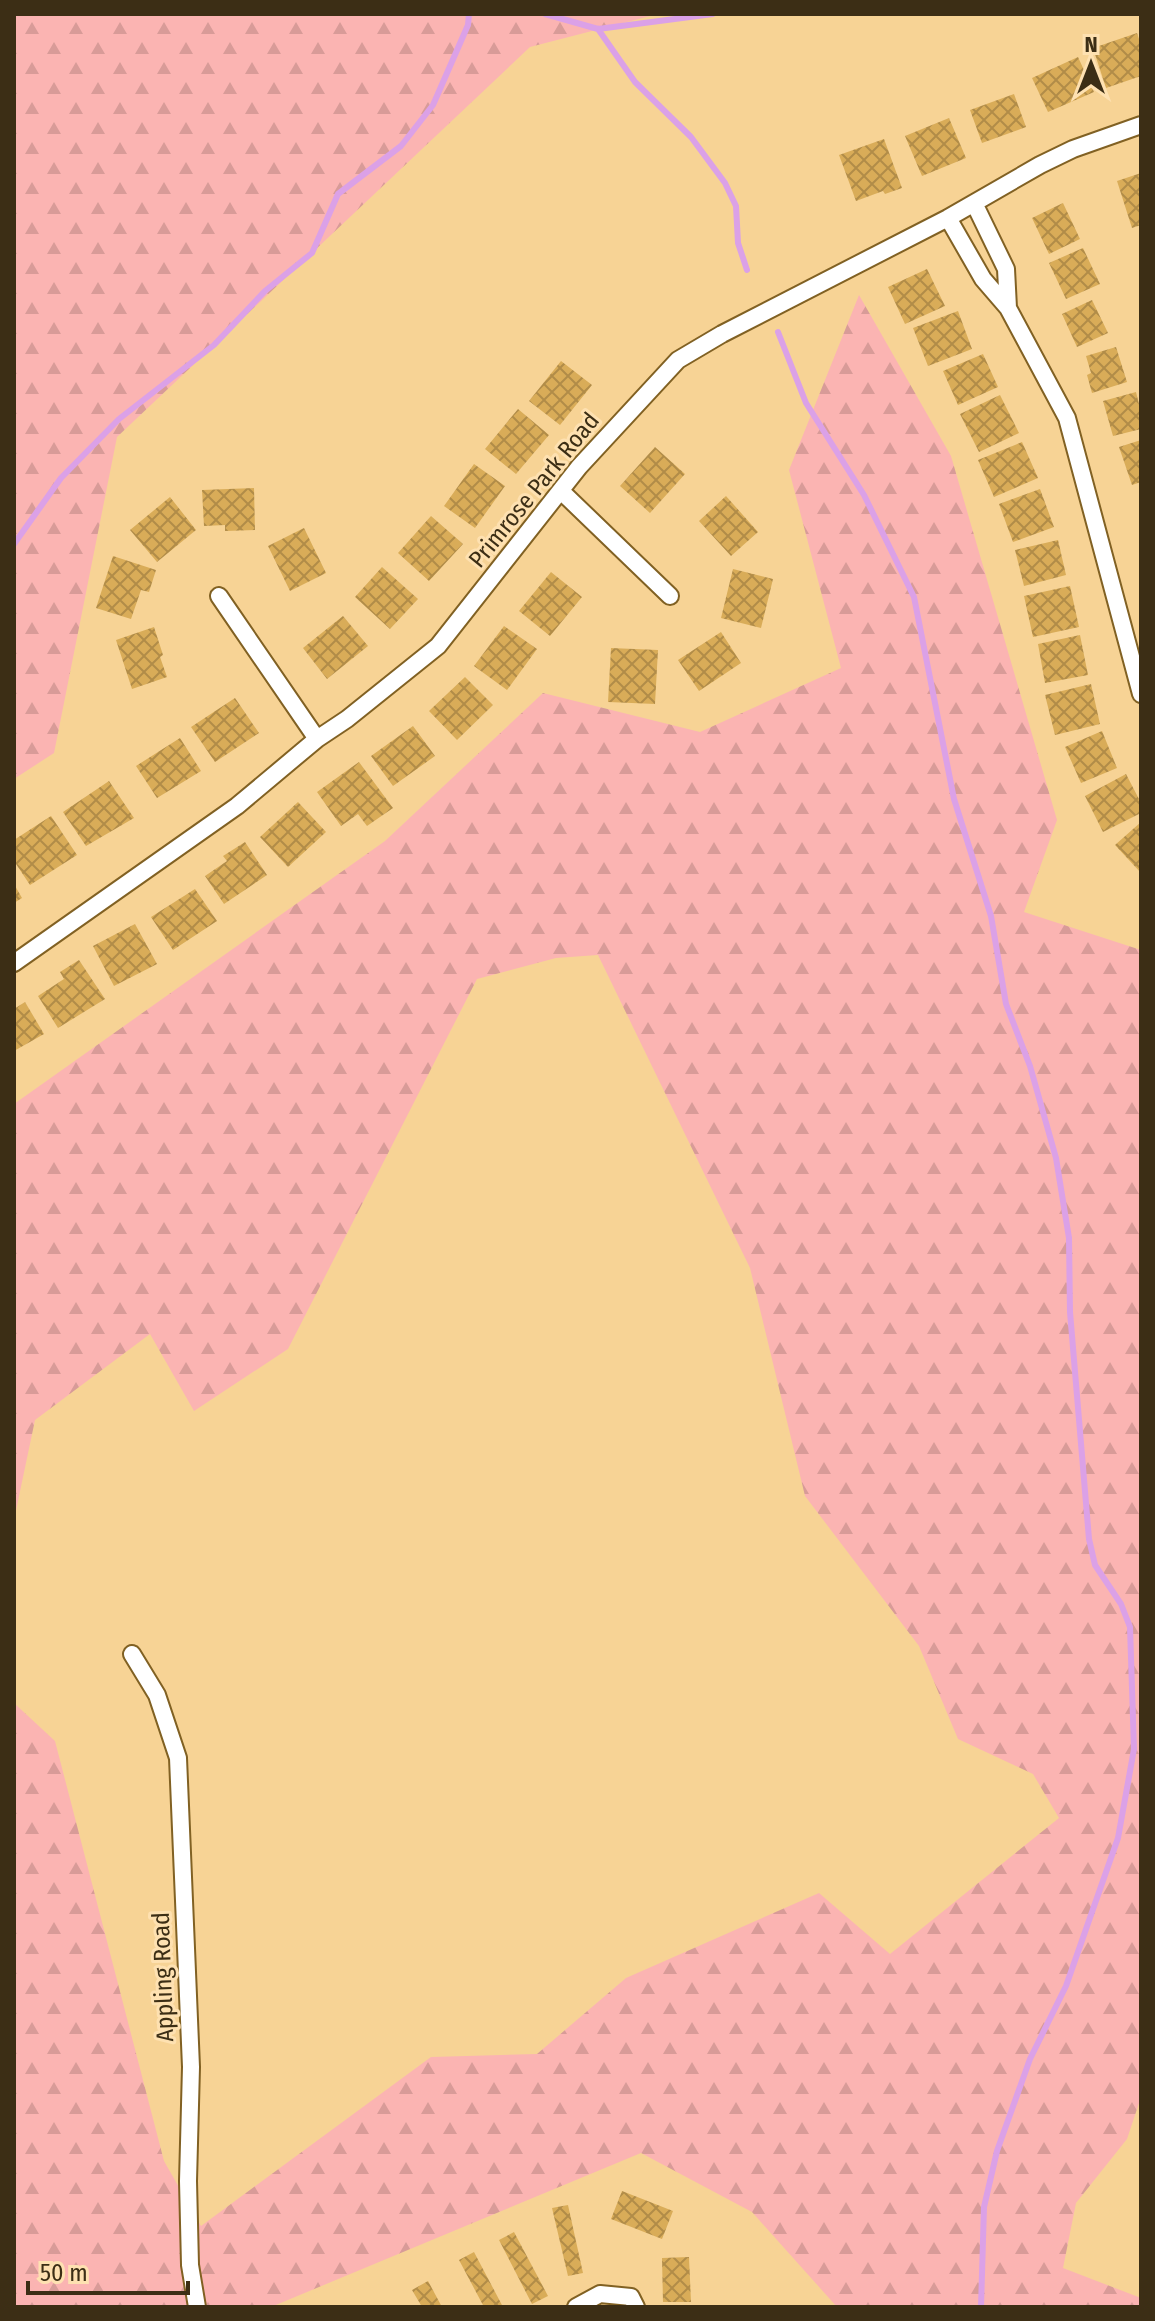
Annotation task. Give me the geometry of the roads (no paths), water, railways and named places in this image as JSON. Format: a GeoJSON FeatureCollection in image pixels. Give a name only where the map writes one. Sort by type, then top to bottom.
{"type":"FeatureCollection","features":[{"type":"Feature","properties":{"kind":"street","name":"Primrose Park Road"},"geometry":{"type":"LineString","coordinates":[[14,963],[237,806],[317,739],[347,719],[438,646],[579,467],[678,360],[1073,149],[1141,125]]}},
{"type":"Feature","properties":{"kind":"street"},"geometry":{"type":"LineString","coordinates":[[974,203],[1006,269],[1008,308]]}},
{"type":"Feature","properties":{"kind":"street"},"geometry":{"type":"LineString","coordinates":[[948,218],[983,279],[1008,308],[1067,418],[1141,694]]}},
{"type":"Feature","properties":{"kind":"street"},"geometry":{"type":"LineString","coordinates":[[561,491],[670,596]]}},
{"type":"Feature","properties":{"kind":"street"},"geometry":{"type":"LineString","coordinates":[[219,596],[317,739]]}},
{"type":"Feature","properties":{"kind":"street","name":"Appling Road"},"geometry":{"type":"LineString","coordinates":[[132,1654],[157,1695],[178,1758],[191,2067],[188,2181],[190,2265],[197,2307]]}},
{"type":"Feature","properties":{"kind":"street"},"geometry":{"type":"LineString","coordinates":[[576,2307],[600,2294],[631,2297],[636,2307]]}},
{"type":"Feature","properties":{"kind":"waterway"},"geometry":{"type":"LineString","coordinates":[[14,544],[61,478],[119,419],[214,345],[265,291],[312,253],[338,194],[401,146],[433,105],[468,25],[469,14]]}},
{"type":"Feature","properties":{"kind":"waterway"},"geometry":{"type":"LineString","coordinates":[[545,14],[598,29],[713,14]]}},
{"type":"Feature","properties":{"kind":"waterway"},"geometry":{"type":"LineString","coordinates":[[598,29],[635,82],[691,137],[725,183],[736,206],[738,243],[747,270]]}},
{"type":"Feature","properties":{"kind":"waterway"},"geometry":{"type":"LineString","coordinates":[[778,332],[806,403],[864,495],[914,597],[954,799],[991,916],[1006,1004],[1030,1066],[1056,1158],[1069,1238],[1070,1312],[1089,1539],[1095,1565],[1121,1604],[1130,1627],[1134,1749],[1118,1838],[1066,1986],[1030,2059],[997,2151],[984,2207],[981,2307]]}}]}
